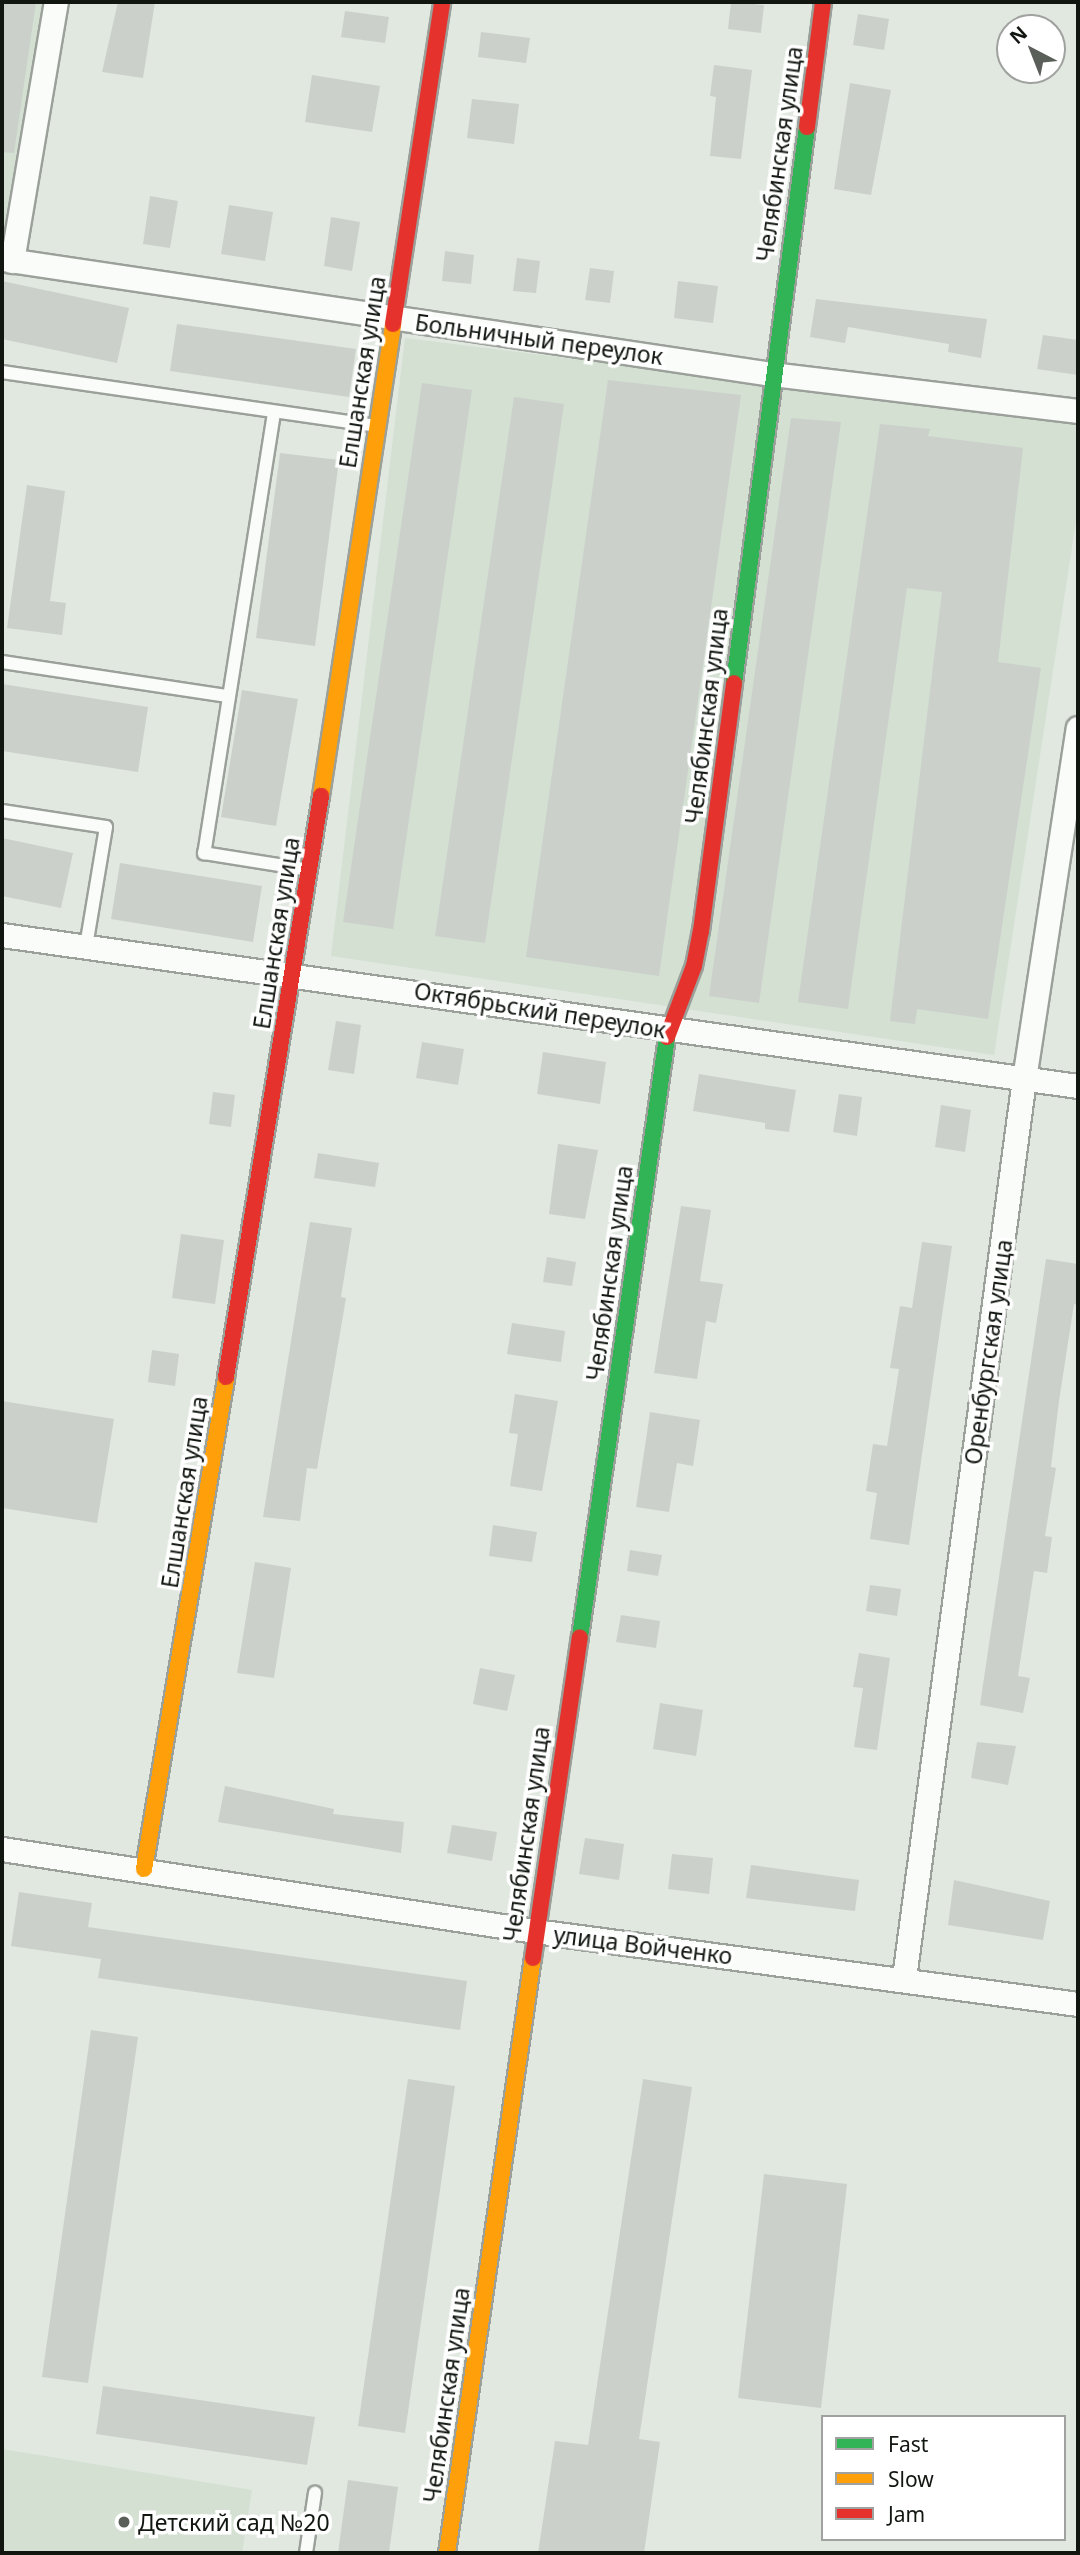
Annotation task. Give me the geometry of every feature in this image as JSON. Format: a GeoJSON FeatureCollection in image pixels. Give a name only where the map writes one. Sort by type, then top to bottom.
{"type":"FeatureCollection","features":[{"type":"Feature","properties":{"kind":"street"},"geometry":{"type":"LineString","coordinates":[[7,260],[56,2]]}},
{"type":"Feature","properties":{"kind":"street","name":"Елшанская улица"},"geometry":{"type":"LineString","coordinates":[[144,1869],[293,977],[442,2]]}},
{"type":"Feature","properties":{"kind":"street","name":"Челябинская улица"},"geometry":{"type":"LineString","coordinates":[[447,2553],[535,1931],[668,1029],[694,966],[701,931],[772,374],[823,2]]}},
{"type":"Feature","properties":{"kind":"street","name":"Больничный переулок"},"geometry":{"type":"LineString","coordinates":[[7,260],[772,374],[1078,411]]}},
{"type":"Feature","properties":{"kind":"street","name":"Оренбургская улица"},"geometry":{"type":"LineString","coordinates":[[904,1978],[1024,1079],[1078,728]]}},
{"type":"Feature","properties":{"kind":"street","name":"Октябрьский переулок"},"geometry":{"type":"LineString","coordinates":[[2,934],[1078,1086]]}},
{"type":"Feature","properties":{"kind":"street","name":"улица Войченко"},"geometry":{"type":"LineString","coordinates":[[2,1849],[535,1931],[904,1978],[1078,2004]]}},
{"type":"Feature","properties":{"kind":"lane"},"geometry":{"type":"LineString","coordinates":[[2,372],[376,426]]}},
{"type":"Feature","properties":{"kind":"lane"},"geometry":{"type":"LineString","coordinates":[[274,413],[204,853],[310,870]]}},
{"type":"Feature","properties":{"kind":"lane"},"geometry":{"type":"LineString","coordinates":[[2,662],[228,696]]}},
{"type":"Feature","properties":{"kind":"lane"},"geometry":{"type":"LineString","coordinates":[[2,811],[106,827],[86,947]]}},
{"type":"Feature","properties":{"kind":"lane"},"geometry":{"type":"LineString","coordinates":[[306,2553],[315,2493]]}},
{"type":"Feature","properties":{"kind":"shaded area"},"geometry":{"type":"Polygon","coordinates":[[[2,2],[45,2],[5,243],[2,243],[2,2]]]}},
{"type":"Feature","properties":{"kind":"shaded area"},"geometry":{"type":"Polygon","coordinates":[[[405,338],[1078,422],[1078,508],[994,1055],[331,956],[405,338]]]}},
{"type":"Feature","properties":{"kind":"shaded area","name":"Детский сад №20"},"geometry":{"type":"Polygon","coordinates":[[[2,2449],[252,2490],[242,2553],[2,2553],[2,2449]]]}},
{"type":"Feature","properties":{"kind":"building"},"geometry":{"type":"Polygon","coordinates":[[[2,2],[36,2],[14,153],[2,152],[2,2]]]}},
{"type":"Feature","properties":{"kind":"building"},"geometry":{"type":"Polygon","coordinates":[[[118,2],[155,2],[143,78],[102,72],[118,2]]]}},
{"type":"Feature","properties":{"kind":"building"},"geometry":{"type":"Polygon","coordinates":[[[731,2],[764,5],[761,33],[728,29],[731,2]]]}},
{"type":"Feature","properties":{"kind":"building"},"geometry":{"type":"Polygon","coordinates":[[[345,11],[389,17],[385,43],[341,37],[345,11]]]}},
{"type":"Feature","properties":{"kind":"building"},"geometry":{"type":"Polygon","coordinates":[[[858,14],[889,19],[884,50],[853,45],[858,14]]]}},
{"type":"Feature","properties":{"kind":"building"},"geometry":{"type":"Polygon","coordinates":[[[481,32],[530,38],[526,63],[478,57],[481,32]]]}},
{"type":"Feature","properties":{"kind":"building"},"geometry":{"type":"Polygon","coordinates":[[[714,65],[752,70],[741,159],[710,156],[716,97],[710,96],[714,65]]]}},
{"type":"Feature","properties":{"kind":"building"},"geometry":{"type":"Polygon","coordinates":[[[312,75],[380,86],[372,132],[305,122],[312,75]]]}},
{"type":"Feature","properties":{"kind":"building"},"geometry":{"type":"Polygon","coordinates":[[[850,83],[891,90],[871,195],[834,189],[850,83]]]}},
{"type":"Feature","properties":{"kind":"building"},"geometry":{"type":"Polygon","coordinates":[[[472,99],[519,104],[514,144],[467,138],[472,99]]]}},
{"type":"Feature","properties":{"kind":"building"},"geometry":{"type":"Polygon","coordinates":[[[150,196],[178,201],[170,248],[143,244],[150,196]]]}},
{"type":"Feature","properties":{"kind":"building"},"geometry":{"type":"Polygon","coordinates":[[[229,205],[273,212],[265,261],[221,254],[229,205]]]}},
{"type":"Feature","properties":{"kind":"building"},"geometry":{"type":"Polygon","coordinates":[[[331,217],[360,222],[352,271],[324,266],[331,217]]]}},
{"type":"Feature","properties":{"kind":"building"},"geometry":{"type":"Polygon","coordinates":[[[445,251],[474,255],[471,284],[442,281],[445,251]]]}},
{"type":"Feature","properties":{"kind":"building"},"geometry":{"type":"Polygon","coordinates":[[[517,258],[540,261],[536,293],[513,291],[517,258]]]}},
{"type":"Feature","properties":{"kind":"building"},"geometry":{"type":"Polygon","coordinates":[[[590,268],[614,271],[610,303],[585,300],[590,268]]]}},
{"type":"Feature","properties":{"kind":"building"},"geometry":{"type":"Polygon","coordinates":[[[2,281],[129,308],[117,363],[2,339],[2,281]]]}},
{"type":"Feature","properties":{"kind":"building"},"geometry":{"type":"Polygon","coordinates":[[[678,281],[718,286],[713,323],[674,318],[678,281]]]}},
{"type":"Feature","properties":{"kind":"building"},"geometry":{"type":"Polygon","coordinates":[[[816,299],[987,319],[981,358],[948,352],[949,344],[848,327],[845,343],[810,337],[816,299]]]}},
{"type":"Feature","properties":{"kind":"building"},"geometry":{"type":"Polygon","coordinates":[[[177,324],[356,349],[349,397],[170,371],[177,324]]]}},
{"type":"Feature","properties":{"kind":"building"},"geometry":{"type":"Polygon","coordinates":[[[1043,335],[1078,340],[1078,375],[1037,369],[1043,335]]]}},
{"type":"Feature","properties":{"kind":"building"},"geometry":{"type":"Polygon","coordinates":[[[608,380],[741,395],[659,976],[526,957],[608,380]]]}},
{"type":"Feature","properties":{"kind":"building"},"geometry":{"type":"Polygon","coordinates":[[[422,383],[472,390],[393,929],[343,922],[422,383]]]}},
{"type":"Feature","properties":{"kind":"building"},"geometry":{"type":"Polygon","coordinates":[[[514,397],[564,404],[485,943],[435,936],[514,397]]]}},
{"type":"Feature","properties":{"kind":"building"},"geometry":{"type":"Polygon","coordinates":[[[791,418],[841,422],[759,1003],[709,996],[791,418]]]}},
{"type":"Feature","properties":{"kind":"building"},"geometry":{"type":"Polygon","coordinates":[[[880,424],[930,429],[928,436],[1023,448],[998,662],[1041,668],[988,1019],[917,1009],[915,1024],[890,1021],[942,592],[907,588],[848,1009],[798,1002],[880,424]]]}},
{"type":"Feature","properties":{"kind":"building"},"geometry":{"type":"Polygon","coordinates":[[[280,453],[339,460],[315,646],[256,638],[280,453]]]}},
{"type":"Feature","properties":{"kind":"building"},"geometry":{"type":"Polygon","coordinates":[[[27,485],[65,491],[50,601],[66,603],[62,635],[7,628],[27,485]]]}},
{"type":"Feature","properties":{"kind":"building"},"geometry":{"type":"Polygon","coordinates":[[[2,684],[148,707],[138,772],[2,751],[2,684]]]}},
{"type":"Feature","properties":{"kind":"building"},"geometry":{"type":"Polygon","coordinates":[[[242,690],[298,699],[276,826],[221,817],[242,690]]]}},
{"type":"Feature","properties":{"kind":"building"},"geometry":{"type":"Polygon","coordinates":[[[2,838],[73,853],[61,908],[2,896],[2,838]]]}},
{"type":"Feature","properties":{"kind":"building"},"geometry":{"type":"Polygon","coordinates":[[[120,863],[262,886],[253,942],[111,919],[120,863]]]}},
{"type":"Feature","properties":{"kind":"building"},"geometry":{"type":"Polygon","coordinates":[[[336,1021],[361,1025],[354,1074],[328,1070],[336,1021]]]}},
{"type":"Feature","properties":{"kind":"building"},"geometry":{"type":"Polygon","coordinates":[[[422,1042],[464,1049],[458,1085],[416,1078],[422,1042]]]}},
{"type":"Feature","properties":{"kind":"building"},"geometry":{"type":"Polygon","coordinates":[[[543,1052],[606,1062],[600,1104],[537,1094],[543,1052]]]}},
{"type":"Feature","properties":{"kind":"building"},"geometry":{"type":"Polygon","coordinates":[[[699,1074],[796,1090],[789,1132],[765,1129],[765,1123],[693,1111],[699,1074]]]}},
{"type":"Feature","properties":{"kind":"building"},"geometry":{"type":"Polygon","coordinates":[[[213,1092],[235,1095],[231,1127],[209,1124],[213,1092]]]}},
{"type":"Feature","properties":{"kind":"building"},"geometry":{"type":"Polygon","coordinates":[[[839,1094],[862,1097],[857,1136],[833,1132],[839,1094]]]}},
{"type":"Feature","properties":{"kind":"building"},"geometry":{"type":"Polygon","coordinates":[[[941,1105],[971,1110],[965,1152],[935,1147],[941,1105]]]}},
{"type":"Feature","properties":{"kind":"building"},"geometry":{"type":"Polygon","coordinates":[[[558,1144],[598,1150],[585,1219],[549,1214],[558,1144]]]}},
{"type":"Feature","properties":{"kind":"building"},"geometry":{"type":"Polygon","coordinates":[[[318,1153],[379,1163],[375,1187],[314,1178],[318,1153]]]}},
{"type":"Feature","properties":{"kind":"building"},"geometry":{"type":"Polygon","coordinates":[[[681,1206],[711,1210],[700,1281],[723,1284],[716,1323],[706,1321],[697,1379],[654,1373],[681,1206]]]}},
{"type":"Feature","properties":{"kind":"building"},"geometry":{"type":"Polygon","coordinates":[[[310,1222],[352,1228],[341,1297],[346,1298],[317,1469],[307,1468],[300,1521],[263,1517],[310,1222]]]}},
{"type":"Feature","properties":{"kind":"building"},"geometry":{"type":"Polygon","coordinates":[[[181,1234],[224,1240],[215,1304],[172,1298],[181,1234]]]}},
{"type":"Feature","properties":{"kind":"building"},"geometry":{"type":"Polygon","coordinates":[[[922,1242],[952,1246],[909,1545],[870,1539],[877,1493],[866,1491],[873,1444],[887,1446],[899,1369],[890,1368],[900,1306],[912,1308],[922,1242]]]}},
{"type":"Feature","properties":{"kind":"building"},"geometry":{"type":"Polygon","coordinates":[[[547,1257],[576,1262],[572,1286],[543,1282],[547,1257]]]}},
{"type":"Feature","properties":{"kind":"building"},"geometry":{"type":"Polygon","coordinates":[[[1046,1259],[1078,1264],[1078,1305],[1074,1304],[1051,1467],[1056,1468],[1045,1536],[1052,1537],[1047,1573],[1034,1571],[1018,1676],[1030,1678],[1023,1713],[980,1705],[1046,1259]]]}},
{"type":"Feature","properties":{"kind":"building"},"geometry":{"type":"Polygon","coordinates":[[[512,1323],[565,1331],[561,1362],[507,1354],[512,1323]]]}},
{"type":"Feature","properties":{"kind":"building"},"geometry":{"type":"Polygon","coordinates":[[[152,1350],[179,1354],[175,1386],[148,1382],[152,1350]]]}},
{"type":"Feature","properties":{"kind":"building"},"geometry":{"type":"Polygon","coordinates":[[[515,1394],[558,1401],[542,1491],[510,1486],[518,1434],[509,1433],[515,1394]]]}},
{"type":"Feature","properties":{"kind":"building"},"geometry":{"type":"Polygon","coordinates":[[[2,1401],[114,1419],[97,1523],[2,1508],[2,1401]]]}},
{"type":"Feature","properties":{"kind":"building"},"geometry":{"type":"Polygon","coordinates":[[[650,1412],[700,1420],[693,1466],[677,1463],[669,1512],[636,1507],[650,1412]]]}},
{"type":"Feature","properties":{"kind":"building"},"geometry":{"type":"Polygon","coordinates":[[[493,1525],[537,1532],[532,1562],[489,1556],[493,1525]]]}},
{"type":"Feature","properties":{"kind":"building"},"geometry":{"type":"Polygon","coordinates":[[[630,1550],[662,1555],[658,1576],[627,1571],[630,1550]]]}},
{"type":"Feature","properties":{"kind":"building"},"geometry":{"type":"Polygon","coordinates":[[[255,1562],[291,1568],[274,1678],[237,1673],[255,1562]]]}},
{"type":"Feature","properties":{"kind":"building"},"geometry":{"type":"Polygon","coordinates":[[[870,1585],[901,1589],[897,1616],[866,1611],[870,1585]]]}},
{"type":"Feature","properties":{"kind":"building"},"geometry":{"type":"Polygon","coordinates":[[[621,1615],[660,1621],[656,1648],[616,1642],[621,1615]]]}},
{"type":"Feature","properties":{"kind":"building"},"geometry":{"type":"Polygon","coordinates":[[[859,1653],[890,1658],[877,1750],[854,1747],[863,1688],[853,1687],[859,1653]]]}},
{"type":"Feature","properties":{"kind":"building"},"geometry":{"type":"Polygon","coordinates":[[[480,1668],[515,1675],[507,1711],[473,1704],[480,1668]]]}},
{"type":"Feature","properties":{"kind":"building"},"geometry":{"type":"Polygon","coordinates":[[[660,1703],[703,1710],[696,1756],[653,1749],[660,1703]]]}},
{"type":"Feature","properties":{"kind":"building"},"geometry":{"type":"Polygon","coordinates":[[[977,1742],[1016,1746],[1008,1785],[971,1778],[977,1742]]]}},
{"type":"Feature","properties":{"kind":"building"},"geometry":{"type":"Polygon","coordinates":[[[225,1786],[334,1809],[333,1814],[404,1822],[401,1853],[218,1822],[225,1786]]]}},
{"type":"Feature","properties":{"kind":"building"},"geometry":{"type":"Polygon","coordinates":[[[452,1825],[497,1832],[492,1861],[447,1853],[452,1825]]]}},
{"type":"Feature","properties":{"kind":"building"},"geometry":{"type":"Polygon","coordinates":[[[585,1838],[624,1844],[619,1880],[579,1874],[585,1838]]]}},
{"type":"Feature","properties":{"kind":"building"},"geometry":{"type":"Polygon","coordinates":[[[672,1854],[713,1858],[709,1894],[668,1889],[672,1854]]]}},
{"type":"Feature","properties":{"kind":"building"},"geometry":{"type":"Polygon","coordinates":[[[751,1865],[859,1880],[855,1911],[746,1898],[751,1865]]]}},
{"type":"Feature","properties":{"kind":"building"},"geometry":{"type":"Polygon","coordinates":[[[954,1880],[1050,1901],[1043,1940],[948,1925],[954,1880]]]}},
{"type":"Feature","properties":{"kind":"building"},"geometry":{"type":"Polygon","coordinates":[[[19,1892],[92,1903],[88,1927],[467,1981],[460,2030],[98,1978],[101,1959],[11,1946],[19,1892]]]}},
{"type":"Feature","properties":{"kind":"building"},"geometry":{"type":"Polygon","coordinates":[[[91,2030],[138,2037],[88,2383],[42,2377],[91,2030]]]}},
{"type":"Feature","properties":{"kind":"building"},"geometry":{"type":"Polygon","coordinates":[[[408,2079],[455,2086],[405,2433],[358,2426],[408,2079]]]}},
{"type":"Feature","properties":{"kind":"building"},"geometry":{"type":"Polygon","coordinates":[[[643,2079],[692,2087],[639,2439],[660,2442],[644,2553],[538,2553],[555,2441],[588,2445],[643,2079]]]}},
{"type":"Feature","properties":{"kind":"building"},"geometry":{"type":"Polygon","coordinates":[[[764,2174],[847,2184],[821,2408],[738,2398],[764,2174]]]}},
{"type":"Feature","properties":{"kind":"building"},"geometry":{"type":"Polygon","coordinates":[[[103,2386],[315,2417],[307,2465],[96,2434],[103,2386]]]}},
{"type":"Feature","properties":{"kind":"building"},"geometry":{"type":"Polygon","coordinates":[[[348,2480],[398,2487],[389,2553],[338,2553],[348,2480]]]}},
{"type":"Feature","properties":{"kind":"traffic: fast"},"geometry":{"type":"LineString","coordinates":[[734,683],[807,127]]}},
{"type":"Feature","properties":{"kind":"traffic: fast"},"geometry":{"type":"LineString","coordinates":[[580,1637],[667,1037]]}},
{"type":"Feature","properties":{"kind":"traffic: slow"},"geometry":{"type":"LineString","coordinates":[[321,796],[393,324]]}},
{"type":"Feature","properties":{"kind":"traffic: slow"},"geometry":{"type":"LineString","coordinates":[[144,1869],[226,1377]]}},
{"type":"Feature","properties":{"kind":"traffic: slow"},"geometry":{"type":"LineString","coordinates":[[447,2553],[533,1958]]}},
{"type":"Feature","properties":{"kind":"traffic: jam"},"geometry":{"type":"LineString","coordinates":[[393,324],[442,2]]}},
{"type":"Feature","properties":{"kind":"traffic: jam"},"geometry":{"type":"LineString","coordinates":[[807,127],[823,2]]}},
{"type":"Feature","properties":{"kind":"traffic: jam"},"geometry":{"type":"LineString","coordinates":[[667,1037],[694,966],[701,931],[734,683]]}},
{"type":"Feature","properties":{"kind":"traffic: jam"},"geometry":{"type":"LineString","coordinates":[[226,1377],[321,796]]}},
{"type":"Feature","properties":{"kind":"traffic: jam"},"geometry":{"type":"LineString","coordinates":[[533,1958],[580,1637]]}},
{"type":"Feature","properties":{"kind":"place","name":"Детский сад №20"},"geometry":{"type":"Point","coordinates":[124,2522]}}]}
